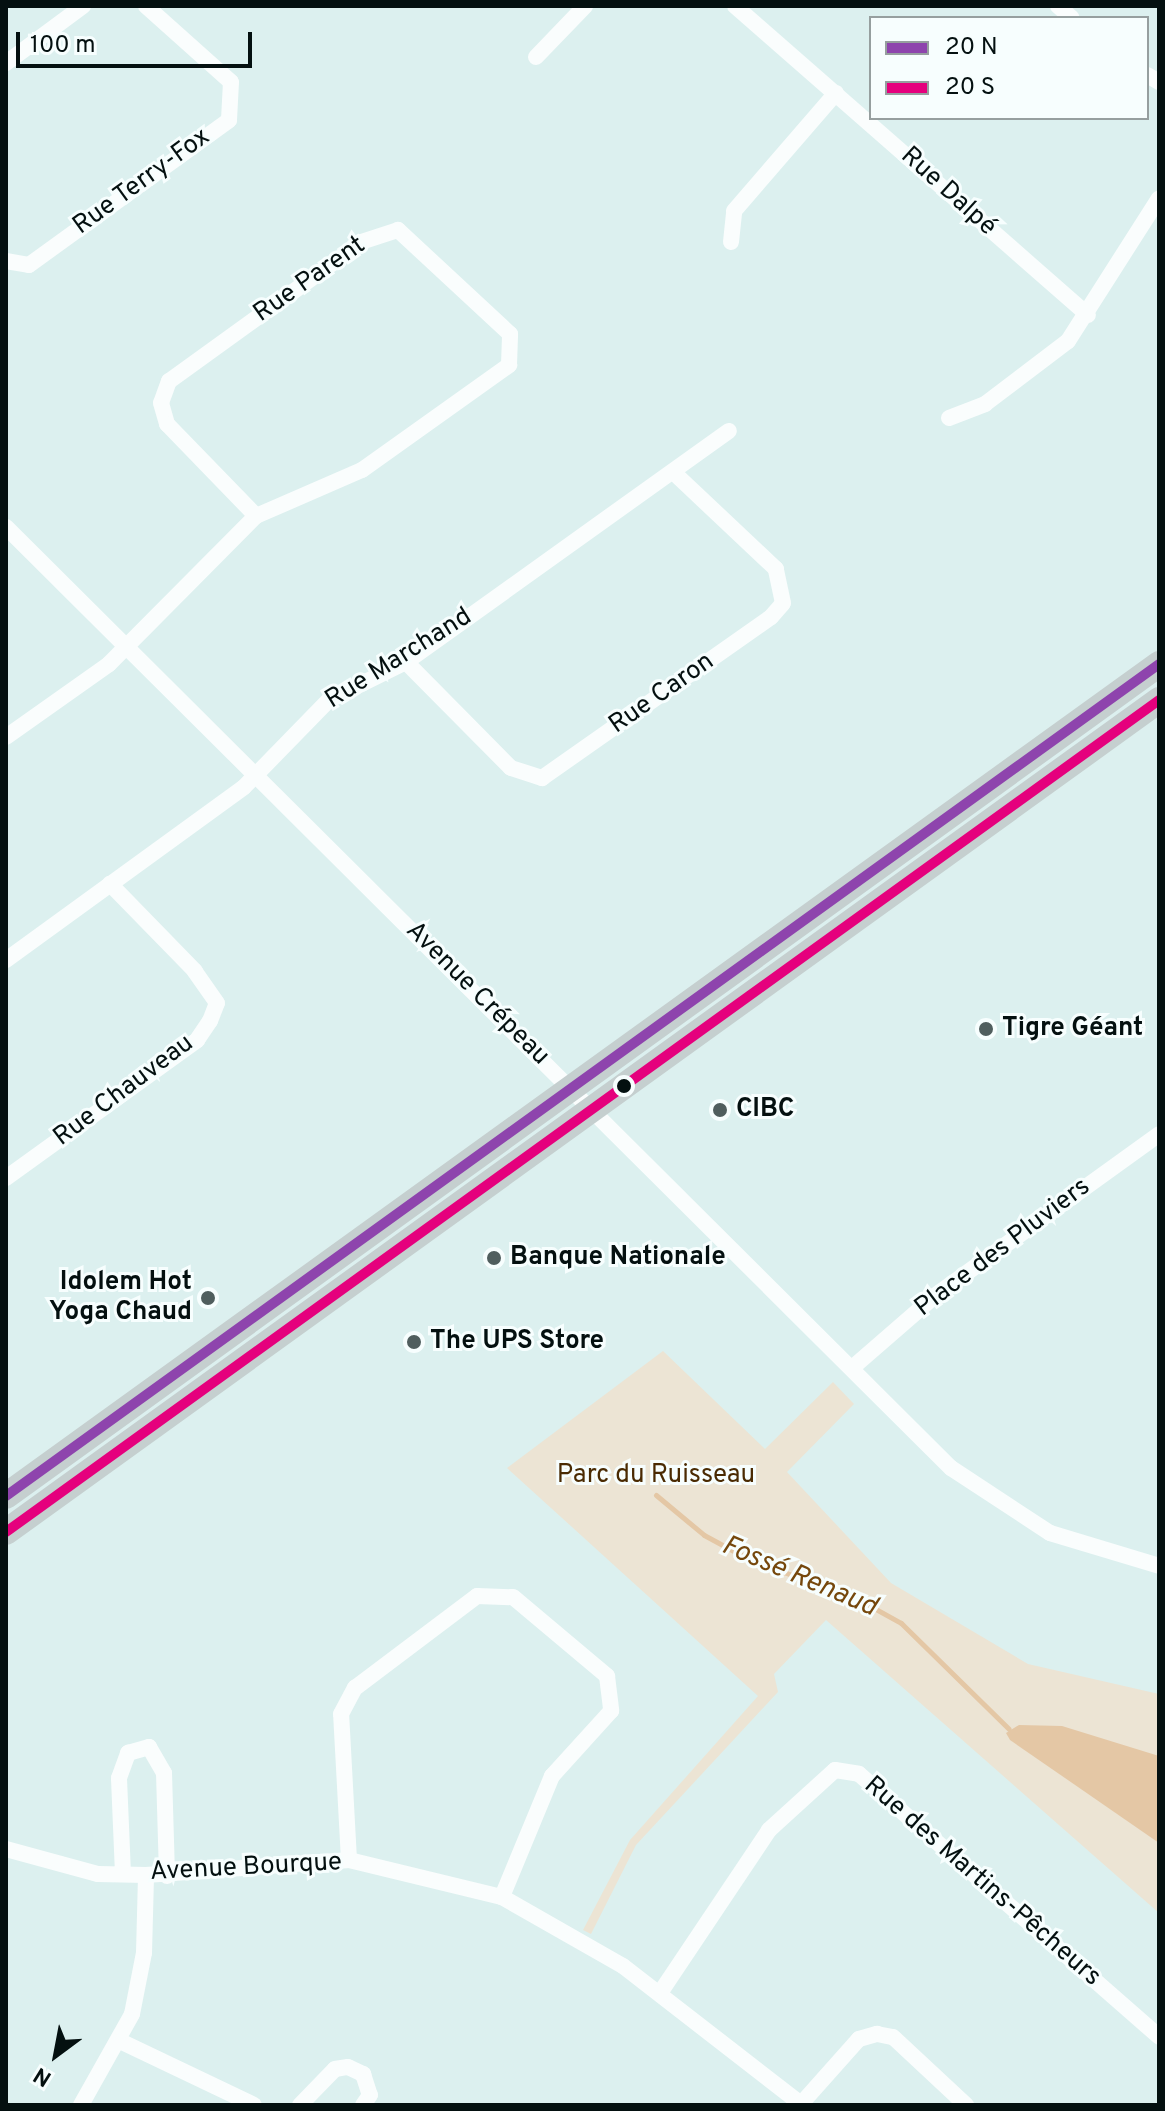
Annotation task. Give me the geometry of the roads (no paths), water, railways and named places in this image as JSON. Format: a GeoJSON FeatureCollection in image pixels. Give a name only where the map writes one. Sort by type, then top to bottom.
{"type":"FeatureCollection","features":[{"type":"Feature","properties":{"kind":"main road"},"geometry":{"type":"LineString","coordinates":[[6,1496],[1159,664]]}},
{"type":"Feature","properties":{"kind":"main road"},"geometry":{"type":"LineString","coordinates":[[6,1532],[1159,700]]}},
{"type":"Feature","properties":{"kind":"main road"},"geometry":{"type":"LineString","coordinates":[[192,1363],[208,1385]]}},
{"type":"Feature","properties":{"kind":"street"},"geometry":{"type":"LineString","coordinates":[[6,63],[83,6]]}},
{"type":"Feature","properties":{"kind":"street","name":"Rue Terry-Fox"},"geometry":{"type":"LineString","coordinates":[[6,261],[29,265],[229,120],[231,82],[146,6]]}},
{"type":"Feature","properties":{"kind":"street"},"geometry":{"type":"LineString","coordinates":[[536,57],[585,6]]}},
{"type":"Feature","properties":{"kind":"street","name":"Rue Dalpé"},"geometry":{"type":"LineString","coordinates":[[735,6],[1088,315]]}},
{"type":"Feature","properties":{"kind":"street"},"geometry":{"type":"LineString","coordinates":[[731,242],[734,211],[836,93]]}},
{"type":"Feature","properties":{"kind":"street"},"geometry":{"type":"LineString","coordinates":[[949,418],[985,404],[1042,363],[1088,315],[1159,198]]}},
{"type":"Feature","properties":{"kind":"street","name":"Rue Parent"},"geometry":{"type":"LineString","coordinates":[[6,737],[127,645],[256,516],[362,470],[509,365],[510,334],[398,230],[362,242],[169,381],[161,403],[167,424],[256,516]]}},
{"type":"Feature","properties":{"kind":"street","name":"Rue Marchand"},"geometry":{"type":"LineString","coordinates":[[6,960],[256,772],[329,700],[406,662],[729,431]]}},
{"type":"Feature","properties":{"kind":"street","name":"Rue Caron"},"geometry":{"type":"LineString","coordinates":[[406,662],[511,768],[542,778],[758,626],[783,603],[776,569],[673,472]]}},
{"type":"Feature","properties":{"kind":"street","name":"Avenue Crépeau"},"geometry":{"type":"LineString","coordinates":[[6,527],[973,1487],[1050,1533],[1159,1566]]}},
{"type":"Feature","properties":{"kind":"street","name":"Rue Chauveau"},"geometry":{"type":"LineString","coordinates":[[6,1178],[197,1040],[210,1021],[217,1003],[195,971],[110,884]]}},
{"type":"Feature","properties":{"kind":"street","name":"Place des Pluviers"},"geometry":{"type":"LineString","coordinates":[[852,1368],[936,1295],[1159,1134]]}},
{"type":"Feature","properties":{"kind":"street"},"geometry":{"type":"LineString","coordinates":[[349,1860],[341,1714],[355,1688],[477,1596],[513,1597],[607,1676],[611,1711],[552,1776],[502,1897]]}},
{"type":"Feature","properties":{"kind":"street"},"geometry":{"type":"LineString","coordinates":[[123,1874],[119,1778],[128,1753],[149,1747],[164,1773],[167,1876]]}},
{"type":"Feature","properties":{"kind":"street","name":"Rue des Martins-Pêcheurs"},"geometry":{"type":"LineString","coordinates":[[660,1993],[769,1830],[835,1770],[859,1774],[1159,2037]]}},
{"type":"Feature","properties":{"kind":"street","name":"Avenue Bourque"},"geometry":{"type":"LineString","coordinates":[[6,1849],[123,1874],[167,1876],[349,1860],[502,1897],[586,1941],[660,1993],[802,2105]]}},
{"type":"Feature","properties":{"kind":"street"},"geometry":{"type":"LineString","coordinates":[[81,2105],[122,2042],[144,1953],[146,1875]]}},
{"type":"Feature","properties":{"kind":"street"},"geometry":{"type":"LineString","coordinates":[[802,2105],[859,2039],[877,2034],[893,2037],[966,2105]]}},
{"type":"Feature","properties":{"kind":"street"},"geometry":{"type":"LineString","coordinates":[[122,2042],[254,2105]]}},
{"type":"Feature","properties":{"kind":"street"},"geometry":{"type":"LineString","coordinates":[[300,2105],[335,2069],[348,2067],[363,2074],[370,2095],[363,2105]]}},
{"type":"Feature","properties":{"kind":"waterway","name":"Fossé Renaud"},"geometry":{"type":"LineString","coordinates":[[656,1495],[704,1535],[750,1560],[854,1597],[901,1623],[1009,1729]]}},
{"type":"Feature","properties":{"kind":"place","name":"Tigre Géant"},"geometry":{"type":"Point","coordinates":[986,1029]}},
{"type":"Feature","properties":{"kind":"place","name":"CIBC"},"geometry":{"type":"Point","coordinates":[720,1110]}},
{"type":"Feature","properties":{"kind":"place","name":"Banque Nationale"},"geometry":{"type":"Point","coordinates":[494,1258]}},
{"type":"Feature","properties":{"kind":"place","name":"Idolem Hot Yoga Chaud"},"geometry":{"type":"Point","coordinates":[208,1298]}},
{"type":"Feature","properties":{"kind":"place","name":"The UPS Store"},"geometry":{"type":"Point","coordinates":[414,1342]}},
{"type":"Feature","properties":{"kind":"park label","name":"Parc du Ruisseau"},"geometry":{"type":"Point","coordinates":[656,1476]}}]}
